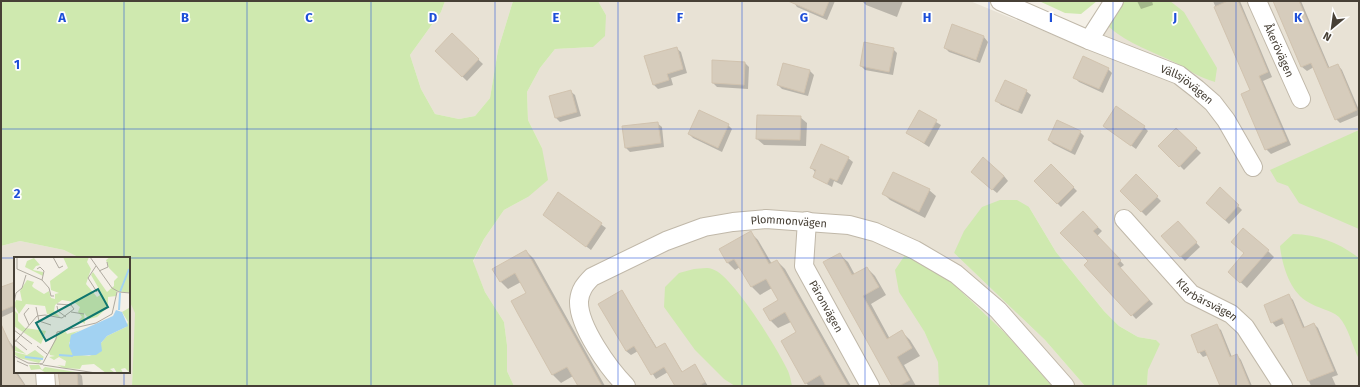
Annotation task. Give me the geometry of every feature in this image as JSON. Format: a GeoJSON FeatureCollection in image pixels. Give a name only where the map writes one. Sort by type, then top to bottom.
{"type":"FeatureCollection","features":[{"type":"Feature","properties":{"kind":"street","name":"Vällsjövägen"},"geometry":{"type":"LineString","coordinates":[[1000,1],[1179,76],[1213,103],[1226,120],[1253,167]]}},
{"type":"Feature","properties":{"kind":"street"},"geometry":{"type":"LineString","coordinates":[[1090,40],[1114,1]]}},
{"type":"Feature","properties":{"kind":"street","name":"Åkerövägen"},"geometry":{"type":"LineString","coordinates":[[1257,1],[1301,99]]}},
{"type":"Feature","properties":{"kind":"street","name":"Plommonvägen"},"geometry":{"type":"LineString","coordinates":[[626,386],[613,372],[589,333],[580,312],[579,300],[584,286],[592,277],[666,241],[704,227],[733,222],[766,219],[849,225],[875,232],[916,250],[956,274],[998,310],[1064,386]]}},
{"type":"Feature","properties":{"kind":"street","name":"Klarbärsvägen"},"geometry":{"type":"LineString","coordinates":[[1124,219],[1190,294],[1231,314],[1245,327],[1283,386]]}},
{"type":"Feature","properties":{"kind":"street","name":"Päronvägen"},"geometry":{"type":"LineString","coordinates":[[807,221],[804,266],[870,386]]}},
{"type":"Feature","properties":{"kind":"street"},"geometry":{"type":"LineString","coordinates":[[44,373],[46,386]]}},
{"type":"Feature","properties":{"kind":"shaded area"},"geometry":{"type":"Polygon","coordinates":[[[445,1],[513,1],[498,50],[490,98],[475,116],[459,119],[435,114],[421,89],[410,55],[441,12],[445,1]]]}},
{"type":"Feature","properties":{"kind":"shaded area"},"geometry":{"type":"Polygon","coordinates":[[[598,1],[970,1],[1092,51],[1118,1],[1359,1],[1359,386],[1147,386],[1148,370],[1156,340],[1138,337],[1119,326],[1104,311],[1056,252],[1029,207],[954,253],[1045,340],[1085,386],[1052,386],[1005,333],[947,278],[924,331],[939,362],[939,386],[514,386],[507,371],[507,345],[504,322],[485,292],[473,262],[484,239],[504,210],[528,197],[542,148],[528,120],[527,92],[540,68],[555,49],[593,47],[606,15],[598,1]]]}},
{"type":"Feature","properties":{"kind":"shaded area"},"geometry":{"type":"Polygon","coordinates":[[[20,241],[64,250],[78,257],[14,257],[14,373],[130,373],[130,302],[136,313],[132,386],[1,386],[1,246],[20,241]]]}},
{"type":"Feature","properties":{"kind":"green space"},"geometry":{"type":"Polygon","coordinates":[[[1,1],[445,1],[441,12],[410,55],[421,89],[435,114],[459,119],[475,116],[490,98],[498,50],[513,1],[598,1],[606,15],[605,36],[593,47],[555,49],[540,68],[527,92],[528,120],[542,148],[548,180],[528,197],[504,210],[484,239],[473,261],[485,292],[504,322],[507,345],[507,371],[514,386],[132,386],[135,313],[130,302],[130,257],[78,257],[64,250],[20,241],[1,246],[1,1]]]}},
{"type":"Feature","properties":{"kind":"green space"},"geometry":{"type":"Polygon","coordinates":[[[1039,1],[1097,1],[1081,14],[1065,13],[1039,1]]]}},
{"type":"Feature","properties":{"kind":"green space"},"geometry":{"type":"Polygon","coordinates":[[[1121,1],[1170,1],[1184,12],[1217,68],[1215,82],[1199,76],[1176,63],[1133,43],[1109,27],[1114,12],[1121,1]]]}},
{"type":"Feature","properties":{"kind":"green space"},"geometry":{"type":"Polygon","coordinates":[[[1359,130],[1359,229],[1299,203],[1288,186],[1277,182],[1270,170],[1359,130]]]}},
{"type":"Feature","properties":{"kind":"green space"},"geometry":{"type":"Polygon","coordinates":[[[1000,200],[1017,200],[1029,207],[1056,252],[1104,311],[1119,326],[1138,337],[1156,340],[1160,344],[1148,370],[1147,386],[1085,386],[1045,340],[954,253],[964,231],[982,207],[1000,200]]]}},
{"type":"Feature","properties":{"kind":"green space"},"geometry":{"type":"Polygon","coordinates":[[[1293,234],[1328,240],[1359,258],[1359,359],[1348,332],[1339,317],[1302,298],[1292,285],[1285,269],[1280,246],[1293,234]]]}},
{"type":"Feature","properties":{"kind":"green space"},"geometry":{"type":"Polygon","coordinates":[[[905,255],[947,278],[1005,333],[1052,386],[939,386],[938,362],[924,331],[899,292],[895,270],[905,255]]]}},
{"type":"Feature","properties":{"kind":"green space"},"geometry":{"type":"Polygon","coordinates":[[[710,268],[721,274],[731,284],[754,314],[775,347],[788,371],[792,386],[735,386],[724,379],[695,350],[664,307],[665,287],[679,273],[694,269],[710,268]]]}},
{"type":"Feature","properties":{"kind":"building"},"geometry":{"type":"Polygon","coordinates":[[[788,1],[829,1],[823,16],[788,1]]]}},
{"type":"Feature","properties":{"kind":"building"},"geometry":{"type":"Polygon","coordinates":[[[1228,1],[1238,1],[1249,26],[1268,72],[1259,76],[1287,141],[1265,150],[1241,94],[1250,90],[1214,7],[1228,1]]]}},
{"type":"Feature","properties":{"kind":"building"},"geometry":{"type":"Polygon","coordinates":[[[1273,1],[1299,1],[1328,68],[1338,64],[1357,110],[1335,120],[1311,63],[1301,67],[1273,1]]]}},
{"type":"Feature","properties":{"kind":"building"},"geometry":{"type":"Polygon","coordinates":[[[952,24],[984,36],[976,60],[944,48],[952,24]]]}},
{"type":"Feature","properties":{"kind":"building"},"geometry":{"type":"Polygon","coordinates":[[[452,33],[479,59],[462,77],[435,51],[452,33]]]}},
{"type":"Feature","properties":{"kind":"building"},"geometry":{"type":"Polygon","coordinates":[[[864,42],[894,48],[889,72],[860,66],[864,42]]]}},
{"type":"Feature","properties":{"kind":"building"},"geometry":{"type":"Polygon","coordinates":[[[677,47],[683,69],[667,74],[669,80],[653,85],[644,56],[677,47]]]}},
{"type":"Feature","properties":{"kind":"building"},"geometry":{"type":"Polygon","coordinates":[[[1083,56],[1109,68],[1099,89],[1073,78],[1083,56]]]}},
{"type":"Feature","properties":{"kind":"building"},"geometry":{"type":"Polygon","coordinates":[[[712,60],[745,62],[744,85],[712,83],[712,60]]]}},
{"type":"Feature","properties":{"kind":"building"},"geometry":{"type":"Polygon","coordinates":[[[783,63],[810,70],[804,93],[777,85],[783,63]]]}},
{"type":"Feature","properties":{"kind":"building"},"geometry":{"type":"Polygon","coordinates":[[[1005,80],[1027,90],[1018,111],[995,101],[1005,80]]]}},
{"type":"Feature","properties":{"kind":"building"},"geometry":{"type":"Polygon","coordinates":[[[571,90],[577,112],[555,118],[549,96],[571,90]]]}},
{"type":"Feature","properties":{"kind":"building"},"geometry":{"type":"Polygon","coordinates":[[[1116,106],[1145,126],[1131,146],[1103,126],[1116,106]]]}},
{"type":"Feature","properties":{"kind":"building"},"geometry":{"type":"Polygon","coordinates":[[[699,110],[729,124],[718,148],[688,134],[699,110]]]}},
{"type":"Feature","properties":{"kind":"building"},"geometry":{"type":"Polygon","coordinates":[[[919,110],[937,120],[924,143],[906,133],[919,110]]]}},
{"type":"Feature","properties":{"kind":"building"},"geometry":{"type":"Polygon","coordinates":[[[757,115],[801,116],[800,140],[756,139],[757,115]]]}},
{"type":"Feature","properties":{"kind":"building"},"geometry":{"type":"Polygon","coordinates":[[[1057,120],[1081,131],[1071,151],[1048,140],[1057,120]]]}},
{"type":"Feature","properties":{"kind":"building"},"geometry":{"type":"Polygon","coordinates":[[[658,122],[661,143],[625,148],[622,126],[658,122]]]}},
{"type":"Feature","properties":{"kind":"building"},"geometry":{"type":"Polygon","coordinates":[[[1176,128],[1197,148],[1179,167],[1158,146],[1176,128]]]}},
{"type":"Feature","properties":{"kind":"building"},"geometry":{"type":"Polygon","coordinates":[[[821,144],[849,157],[837,181],[830,178],[827,184],[813,177],[816,170],[810,168],[821,144]]]}},
{"type":"Feature","properties":{"kind":"building"},"geometry":{"type":"Polygon","coordinates":[[[983,157],[1004,176],[992,190],[971,172],[983,157]]]}},
{"type":"Feature","properties":{"kind":"building"},"geometry":{"type":"Polygon","coordinates":[[[1051,164],[1074,187],[1057,204],[1034,181],[1051,164]]]}},
{"type":"Feature","properties":{"kind":"building"},"geometry":{"type":"Polygon","coordinates":[[[893,172],[930,189],[919,212],[882,194],[893,172]]]}},
{"type":"Feature","properties":{"kind":"building"},"geometry":{"type":"Polygon","coordinates":[[[1136,174],[1158,196],[1141,212],[1120,191],[1136,174]]]}},
{"type":"Feature","properties":{"kind":"building"},"geometry":{"type":"Polygon","coordinates":[[[1220,187],[1239,205],[1225,220],[1206,203],[1220,187]]]}},
{"type":"Feature","properties":{"kind":"building"},"geometry":{"type":"Polygon","coordinates":[[[558,192],[602,223],[586,247],[543,215],[558,192]]]}},
{"type":"Feature","properties":{"kind":"building"},"geometry":{"type":"Polygon","coordinates":[[[1083,211],[1098,227],[1093,231],[1121,260],[1117,264],[1149,300],[1131,316],[1084,265],[1088,261],[1060,233],[1083,211]]]}},
{"type":"Feature","properties":{"kind":"building"},"geometry":{"type":"Polygon","coordinates":[[[1178,221],[1197,242],[1180,257],[1161,236],[1178,221]]]}},
{"type":"Feature","properties":{"kind":"building"},"geometry":{"type":"Polygon","coordinates":[[[1243,228],[1269,250],[1240,283],[1228,272],[1244,253],[1231,242],[1243,228]]]}},
{"type":"Feature","properties":{"kind":"building"},"geometry":{"type":"Polygon","coordinates":[[[751,231],[769,264],[777,260],[848,386],[826,386],[820,375],[805,384],[781,341],[796,332],[785,312],[770,321],[763,309],[778,300],[766,279],[751,287],[734,259],[727,263],[719,249],[751,231]]]}},
{"type":"Feature","properties":{"kind":"building"},"geometry":{"type":"Polygon","coordinates":[[[526,250],[602,386],[578,386],[567,367],[552,375],[511,301],[526,293],[515,273],[500,282],[492,269],[526,250]]]}},
{"type":"Feature","properties":{"kind":"building"},"geometry":{"type":"Polygon","coordinates":[[[840,253],[852,275],[867,267],[879,287],[863,296],[887,339],[902,330],[912,348],[897,357],[910,380],[899,386],[892,386],[823,262],[840,253]]]}},
{"type":"Feature","properties":{"kind":"building"},"geometry":{"type":"Polygon","coordinates":[[[14,282],[14,305],[1,311],[1,287],[14,282]]]}},
{"type":"Feature","properties":{"kind":"building"},"geometry":{"type":"Polygon","coordinates":[[[622,290],[656,348],[665,343],[682,372],[695,364],[705,382],[699,386],[675,386],[664,367],[651,375],[634,346],[626,351],[598,304],[622,290]]]}},
{"type":"Feature","properties":{"kind":"building"},"geometry":{"type":"Polygon","coordinates":[[[1289,294],[1303,328],[1314,323],[1334,371],[1308,381],[1282,318],[1271,323],[1264,305],[1289,294]]]}},
{"type":"Feature","properties":{"kind":"building"},"geometry":{"type":"Polygon","coordinates":[[[1,324],[14,353],[14,373],[16,373],[25,386],[1,386],[1,324]]]}},
{"type":"Feature","properties":{"kind":"building"},"geometry":{"type":"Polygon","coordinates":[[[1217,324],[1230,357],[1237,354],[1250,386],[1220,386],[1205,350],[1198,353],[1191,335],[1217,324]]]}},
{"type":"Feature","properties":{"kind":"building"},"geometry":{"type":"Polygon","coordinates":[[[58,373],[77,373],[78,386],[60,386],[58,373]]]}}]}
